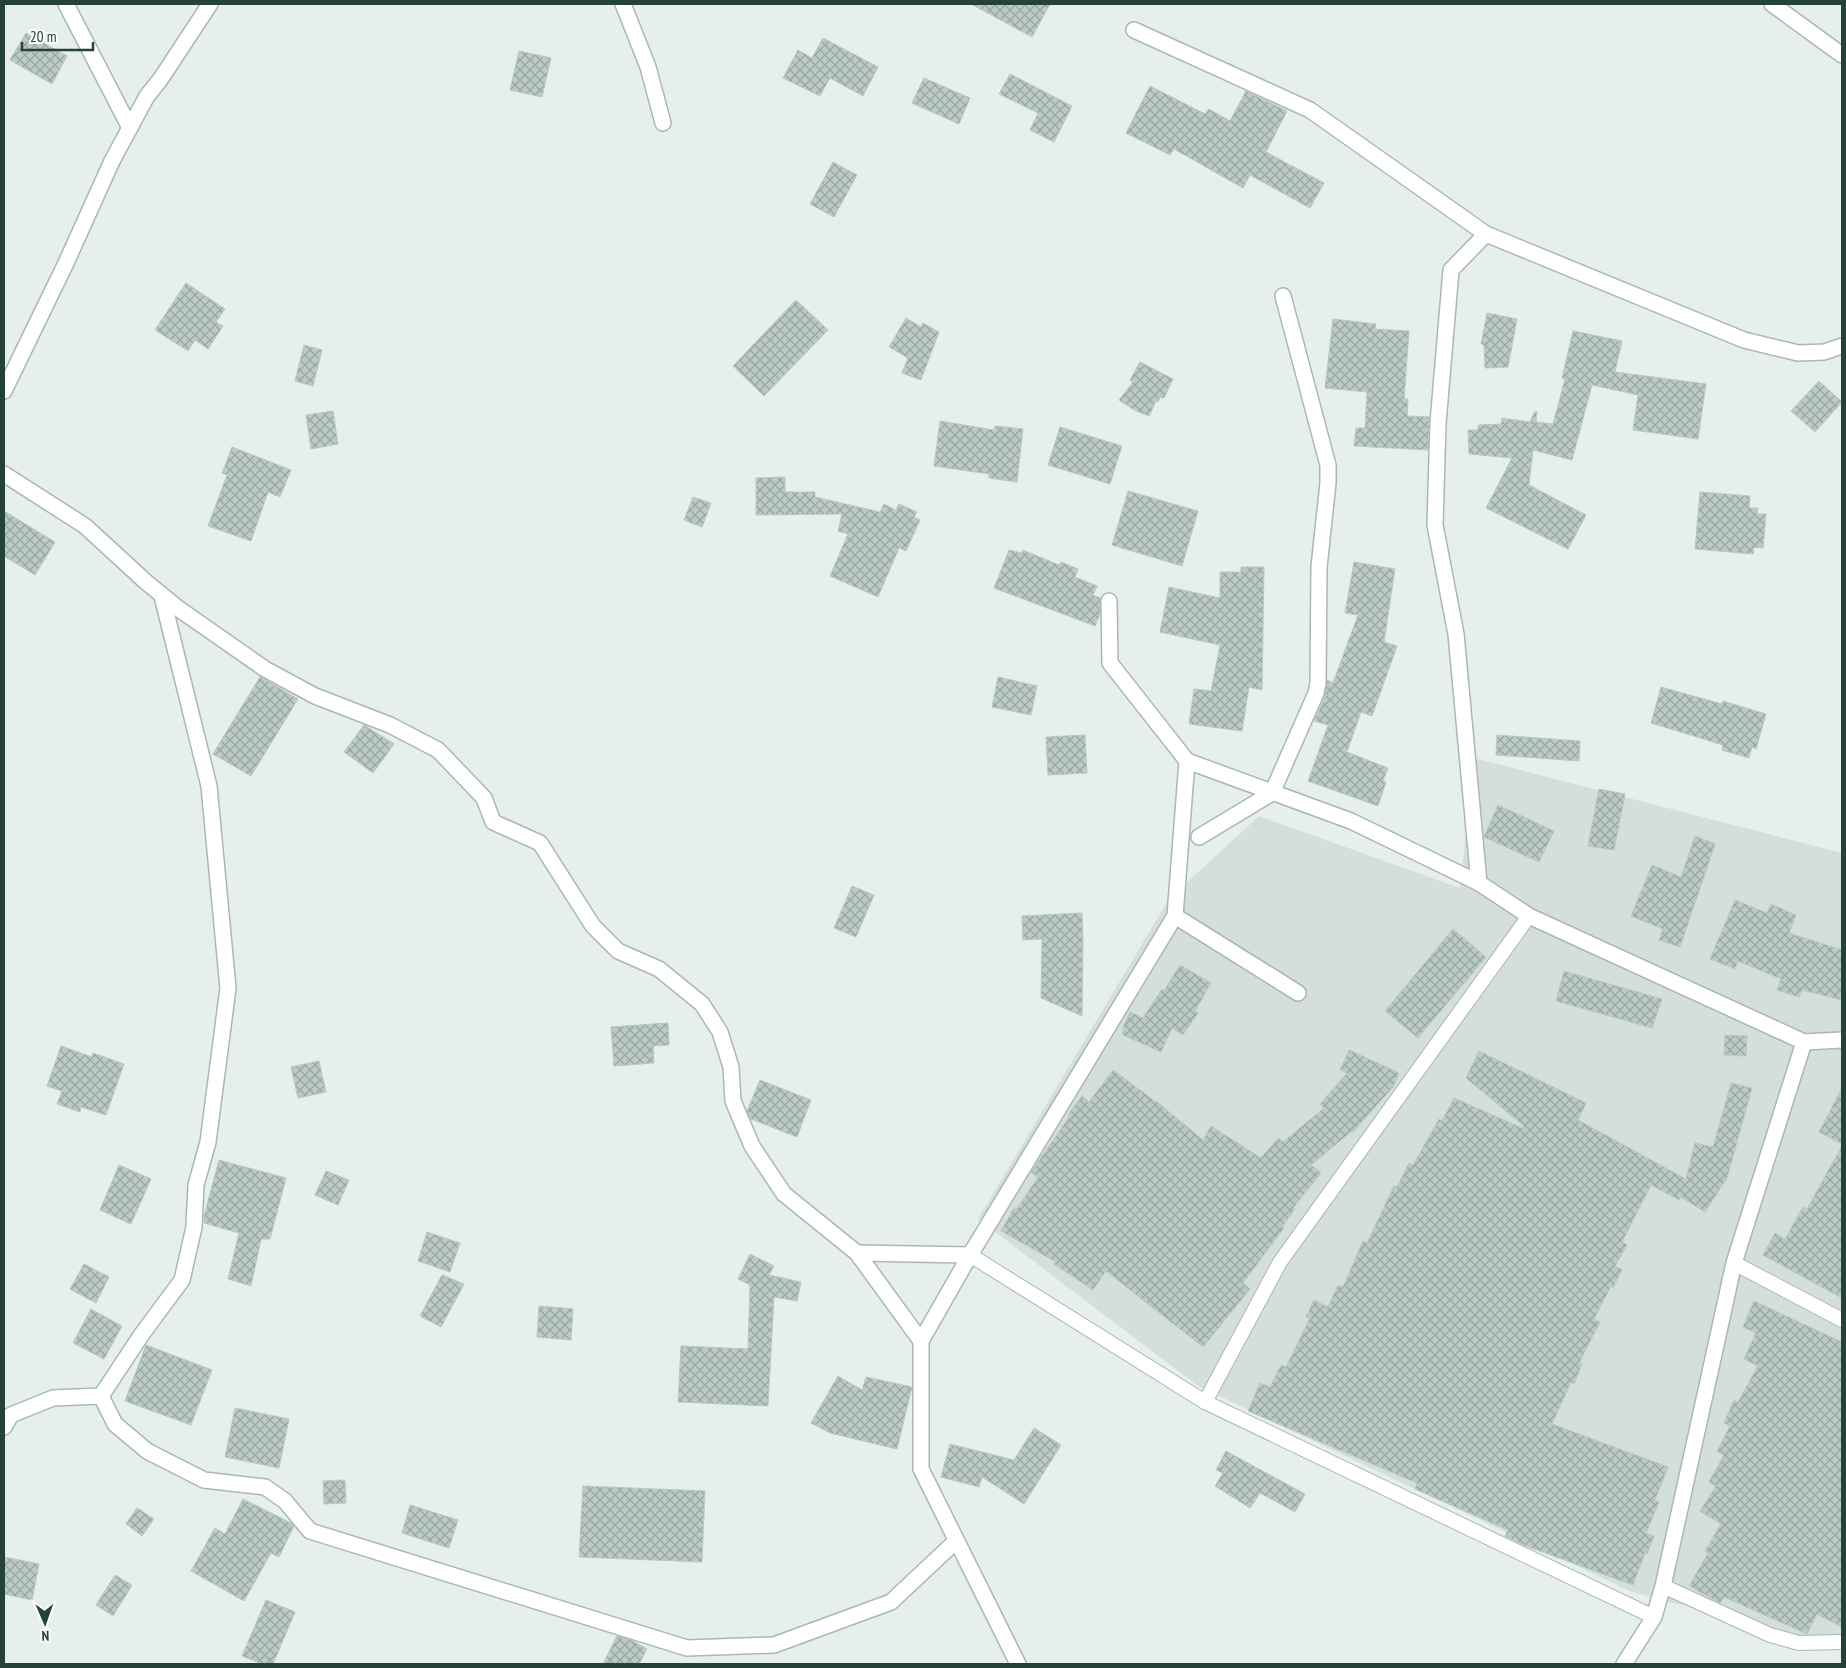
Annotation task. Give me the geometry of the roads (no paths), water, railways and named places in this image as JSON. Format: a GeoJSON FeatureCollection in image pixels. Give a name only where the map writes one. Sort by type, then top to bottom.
{"type":"FeatureCollection","features":[{"type":"Feature","properties":{"kind":"street"},"geometry":{"type":"LineString","coordinates":[[66,4],[130,128]]}},
{"type":"Feature","properties":{"kind":"street"},"geometry":{"type":"LineString","coordinates":[[4,390],[66,263],[112,161],[147,96],[160,80],[210,4]]}},
{"type":"Feature","properties":{"kind":"street"},"geometry":{"type":"LineString","coordinates":[[623,4],[648,67],[663,123]]}},
{"type":"Feature","properties":{"kind":"street"},"geometry":{"type":"LineString","coordinates":[[1772,4],[1842,55]]}},
{"type":"Feature","properties":{"kind":"street"},"geometry":{"type":"LineString","coordinates":[[1134,30],[1310,110],[1486,234],[1744,340],[1798,353],[1824,352],[1842,346]]}},
{"type":"Feature","properties":{"kind":"street"},"geometry":{"type":"LineString","coordinates":[[1479,883],[1456,634],[1435,525],[1438,423],[1451,270],[1486,234]]}},
{"type":"Feature","properties":{"kind":"street"},"geometry":{"type":"LineString","coordinates":[[1199,837],[1272,793],[1316,693],[1318,683],[1319,567],[1328,483],[1328,465],[1283,296]]}},
{"type":"Feature","properties":{"kind":"street"},"geometry":{"type":"LineString","coordinates":[[4,474],[85,526],[162,596],[274,673],[315,696],[390,725],[438,750],[484,798],[493,822],[540,843],[593,926],[618,951],[659,969],[702,1004],[720,1032],[731,1067],[733,1101],[752,1146],[784,1194],[857,1253],[921,1342]]}},
{"type":"Feature","properties":{"kind":"street"},"geometry":{"type":"LineString","coordinates":[[101,1396],[142,1334],[182,1280],[194,1227],[196,1185],[208,1142],[228,988],[209,786],[162,596]]}},
{"type":"Feature","properties":{"kind":"street"},"geometry":{"type":"LineString","coordinates":[[1109,600],[1110,663],[1187,761],[1351,821],[1479,883],[1530,916],[1804,1042],[1842,1040]]}},
{"type":"Feature","properties":{"kind":"street"},"geometry":{"type":"LineString","coordinates":[[1018,1664],[921,1469],[921,1342],[970,1255],[1175,916],[1187,761]]}},
{"type":"Feature","properties":{"kind":"street"},"geometry":{"type":"LineString","coordinates":[[1175,916],[1298,993]]}},
{"type":"Feature","properties":{"kind":"street"},"geometry":{"type":"LineString","coordinates":[[1624,1664],[1654,1617],[1663,1586],[1734,1263],[1804,1042]]}},
{"type":"Feature","properties":{"kind":"street"},"geometry":{"type":"LineString","coordinates":[[857,1253],[970,1255]]}},
{"type":"Feature","properties":{"kind":"street"},"geometry":{"type":"LineString","coordinates":[[4,1427],[11,1415],[52,1398],[101,1396]]}},
{"type":"Feature","properties":{"kind":"street"},"geometry":{"type":"LineString","coordinates":[[101,1396],[115,1424],[147,1451],[204,1480],[265,1487],[285,1501],[310,1531],[687,1648],[774,1645],[891,1602],[956,1541]]}},
{"type":"Feature","properties":{"kind":"lane"},"geometry":{"type":"LineString","coordinates":[[1205,1402],[1280,1262],[1530,916]]}},
{"type":"Feature","properties":{"kind":"lane"},"geometry":{"type":"LineString","coordinates":[[970,1255],[1205,1402],[1654,1617]]}},
{"type":"Feature","properties":{"kind":"lane"},"geometry":{"type":"LineString","coordinates":[[1734,1263],[1842,1320]]}},
{"type":"Feature","properties":{"kind":"lane"},"geometry":{"type":"LineString","coordinates":[[1663,1586],[1770,1635],[1799,1643],[1842,1642]]}}]}
